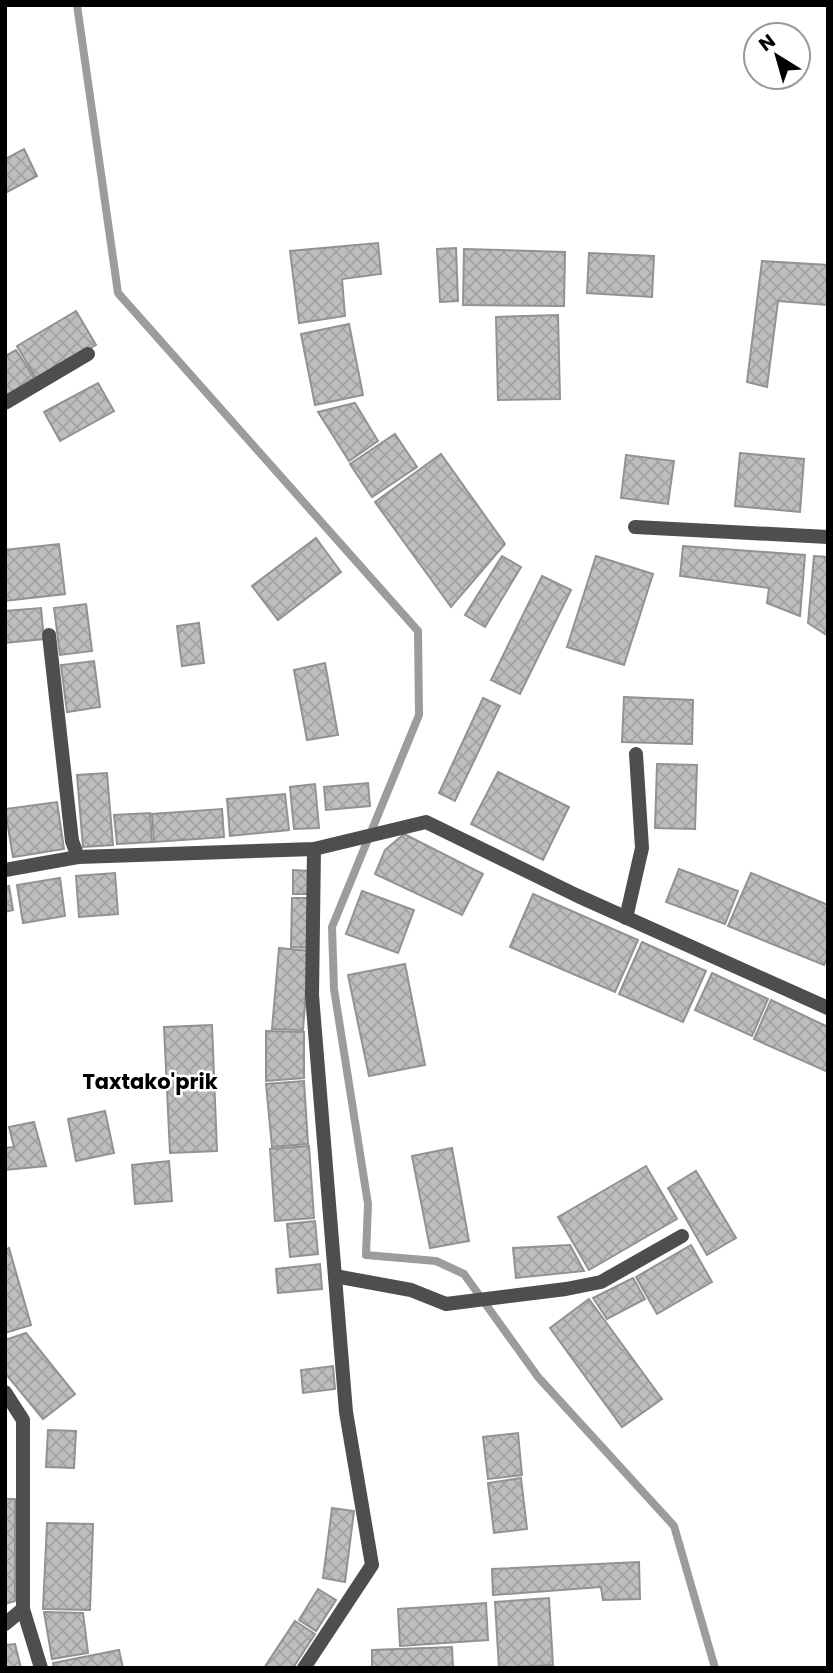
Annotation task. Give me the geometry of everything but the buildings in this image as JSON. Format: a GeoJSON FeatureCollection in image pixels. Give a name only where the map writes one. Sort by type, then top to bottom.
{"type":"FeatureCollection","features":[{"type":"Feature","properties":{"kind":"street"},"geometry":{"type":"LineString","coordinates":[[5,403],[88,354]]}},
{"type":"Feature","properties":{"kind":"street"},"geometry":{"type":"LineString","coordinates":[[635,527],[828,537]]}},
{"type":"Feature","properties":{"kind":"street"},"geometry":{"type":"LineString","coordinates":[[49,635],[72,841],[78,857]]}},
{"type":"Feature","properties":{"kind":"street"},"geometry":{"type":"LineString","coordinates":[[626,918],[642,848],[636,754]]}},
{"type":"Feature","properties":{"kind":"street"},"geometry":{"type":"LineString","coordinates":[[5,870],[78,857],[314,849],[426,822],[626,918],[828,1008]]}},
{"type":"Feature","properties":{"kind":"street"},"geometry":{"type":"LineString","coordinates":[[304,1668],[372,1565],[346,1412],[312,995],[314,849]]}},
{"type":"Feature","properties":{"kind":"street"},"geometry":{"type":"LineString","coordinates":[[335,1276],[411,1290],[446,1304],[601,1282],[682,1236]]}},
{"type":"Feature","properties":{"kind":"street"},"geometry":{"type":"LineString","coordinates":[[5,1392],[23,1420],[23,1609],[41,1668]]}},
{"type":"Feature","properties":{"kind":"street"},"geometry":{"type":"LineString","coordinates":[[5,1624],[23,1609]]}},
{"type":"Feature","properties":{"kind":"waterway"},"geometry":{"type":"LineString","coordinates":[[77,5],[118,293],[418,631],[419,715],[332,927],[334,989],[368,1204],[366,1255],[436,1261],[464,1274],[538,1377],[674,1526],[715,1668]]}},
{"type":"Feature","properties":{"kind":"district","name":"Taxtako'prik"},"geometry":{"type":"Point","coordinates":[150,1081]}}]}
